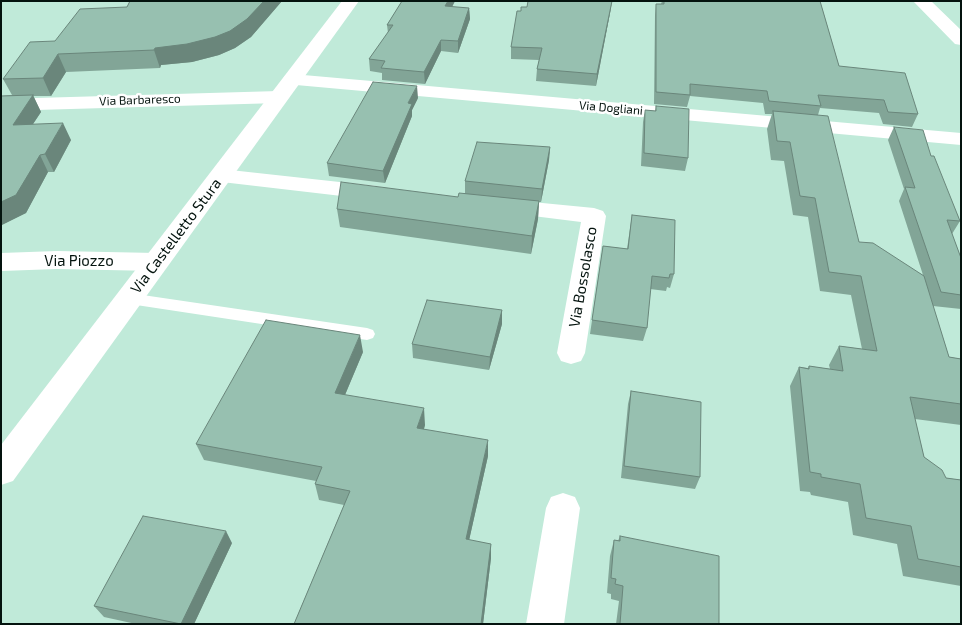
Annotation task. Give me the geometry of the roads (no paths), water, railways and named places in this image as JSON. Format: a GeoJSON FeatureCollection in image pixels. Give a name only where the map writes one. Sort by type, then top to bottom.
{"type":"FeatureCollection","features":[{"type":"Feature","properties":{"kind":"street","name":"Via Castelletto Stura"},"geometry":{"type":"LineString","coordinates":[[1,471],[351,1]]}},
{"type":"Feature","properties":{"kind":"street"},"geometry":{"type":"LineString","coordinates":[[920,1],[961,40]]}},
{"type":"Feature","properties":{"kind":"street","name":"Via Dogliani"},"geometry":{"type":"LineString","coordinates":[[292,80],[961,139]]}},
{"type":"Feature","properties":{"kind":"street","name":"Via Barbaresco"},"geometry":{"type":"LineString","coordinates":[[1,105],[279,97]]}},
{"type":"Feature","properties":{"kind":"street"},"geometry":{"type":"LineString","coordinates":[[221,176],[398,195]]}},
{"type":"Feature","properties":{"kind":"street","name":"Via Bossolasco"},"geometry":{"type":"LineString","coordinates":[[476,203],[594,216],[570,353]]}},
{"type":"Feature","properties":{"kind":"street","name":"Via Piozzo"},"geometry":{"type":"LineString","coordinates":[[1,262],[56,260],[156,262]]}},
{"type":"Feature","properties":{"kind":"street"},"geometry":{"type":"LineString","coordinates":[[545,624],[563,508]]}},
{"type":"Feature","properties":{"kind":"lane"},"geometry":{"type":"LineString","coordinates":[[129,299],[367,334]]}}]}
